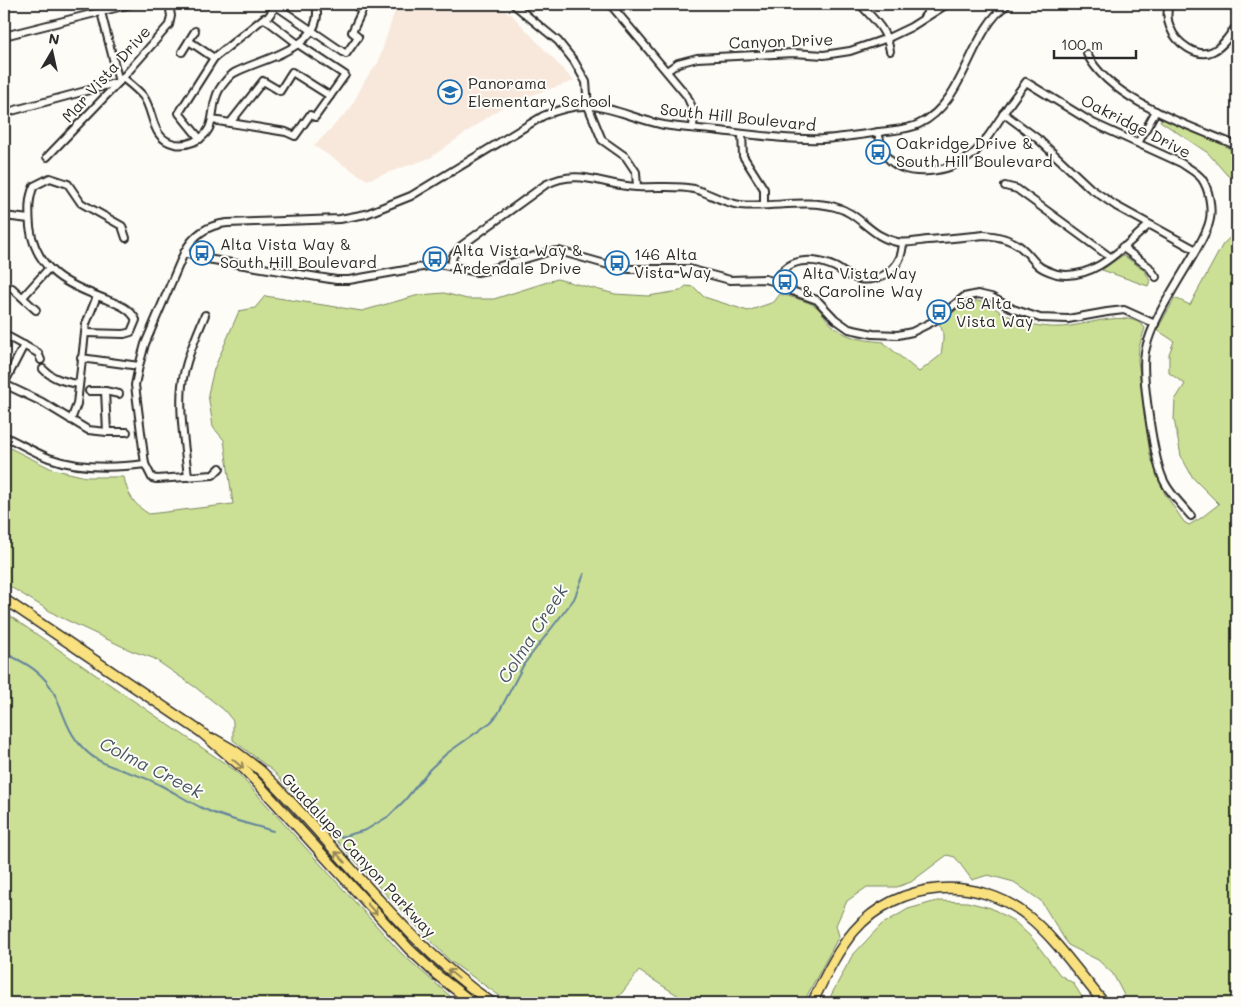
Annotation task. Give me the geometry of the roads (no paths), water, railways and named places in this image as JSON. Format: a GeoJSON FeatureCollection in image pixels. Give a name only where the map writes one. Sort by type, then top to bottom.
{"type":"FeatureCollection","features":[{"type":"Feature","properties":{"kind":"main road","name":"Guadalupe Canyon Parkway"},"geometry":{"type":"LineString","coordinates":[[4,599],[201,732],[230,748],[260,770],[414,938],[446,968],[492,1003]]}},
{"type":"Feature","properties":{"kind":"main road","name":"Guadalupe Canyon Parkway"},"geometry":{"type":"LineString","coordinates":[[201,732],[252,778],[414,954],[472,1003]]}},
{"type":"Feature","properties":{"kind":"main road"},"geometry":{"type":"LineString","coordinates":[[812,1003],[842,946],[866,918],[881,907],[903,896],[920,891],[944,888],[968,889],[993,895],[1024,913],[1050,938],[1104,1003]]}},
{"type":"Feature","properties":{"kind":"street"},"geometry":{"type":"LineString","coordinates":[[99,4],[121,80],[143,96],[154,127],[161,138],[174,144],[187,144],[200,139],[208,132],[218,91],[232,74],[266,60],[307,38],[318,18],[316,4]]}},
{"type":"Feature","properties":{"kind":"street"},"geometry":{"type":"LineString","coordinates":[[4,36],[131,4]]}},
{"type":"Feature","properties":{"kind":"street","name":"Mar Vista Drive"},"geometry":{"type":"LineString","coordinates":[[47,157],[121,80],[169,25],[171,16],[169,4]]}},
{"type":"Feature","properties":{"kind":"street"},"geometry":{"type":"LineString","coordinates":[[266,20],[276,6],[346,54],[358,38],[352,32],[362,11],[358,8],[361,4]]}},
{"type":"Feature","properties":{"kind":"street"},"geometry":{"type":"LineString","coordinates":[[513,4],[558,41],[574,61],[586,82],[588,106],[602,140],[626,157],[636,172],[637,187]]}},
{"type":"Feature","properties":{"kind":"street"},"geometry":{"type":"LineString","coordinates":[[610,4],[682,89],[691,103],[694,112],[693,128]]}},
{"type":"Feature","properties":{"kind":"street"},"geometry":{"type":"LineString","coordinates":[[860,4],[884,31],[888,38],[890,51]]}},
{"type":"Feature","properties":{"kind":"street","name":"Canyon Drive"},"geometry":{"type":"LineString","coordinates":[[922,20],[934,4]]}},
{"type":"Feature","properties":{"kind":"street","name":"Canyon Drive"},"geometry":{"type":"LineString","coordinates":[[667,71],[678,63],[697,58],[793,53],[824,55],[850,51],[888,38],[947,4]]}},
{"type":"Feature","properties":{"kind":"street","name":"South Hill Boulevard"},"geometry":{"type":"LineString","coordinates":[[145,464],[136,385],[138,366],[145,344],[184,253],[189,244],[204,229],[221,224],[340,219],[373,212],[411,196],[543,116],[566,108],[588,106],[614,109],[664,125],[742,134],[822,139],[910,128],[930,117],[950,96],[989,23],[1008,4]]}},
{"type":"Feature","properties":{"kind":"street"},"geometry":{"type":"LineString","coordinates":[[1168,4],[1168,20],[1173,34],[1184,45],[1198,52],[1206,53],[1221,46],[1237,25]]}},
{"type":"Feature","properties":{"kind":"street"},"geometry":{"type":"LineString","coordinates":[[200,139],[179,113],[214,58],[264,18],[298,44],[345,75],[315,117],[310,115],[295,136],[286,132],[212,120]]}},
{"type":"Feature","properties":{"kind":"street"},"geometry":{"type":"LineString","coordinates":[[182,52],[195,31]]}},
{"type":"Feature","properties":{"kind":"street"},"geometry":{"type":"LineString","coordinates":[[189,41],[214,58]]}},
{"type":"Feature","properties":{"kind":"street"},"geometry":{"type":"LineString","coordinates":[[1087,54],[1098,71],[1128,96],[1156,111],[1233,144],[1237,148]]}},
{"type":"Feature","properties":{"kind":"street"},"geometry":{"type":"LineString","coordinates":[[230,123],[263,81],[280,91],[292,72],[330,96]]}},
{"type":"Feature","properties":{"kind":"street"},"geometry":{"type":"LineString","coordinates":[[4,112],[121,80]]}},
{"type":"Feature","properties":{"kind":"street","name":"Oakridge Drive"},"geometry":{"type":"LineString","coordinates":[[878,132],[883,151],[887,157],[899,166],[916,171],[935,170],[952,166],[972,155],[1026,82],[1093,123],[1181,163],[1202,178],[1207,189],[1211,214],[1207,228],[1155,324],[1145,353],[1146,381],[1158,466],[1165,484],[1191,516]]}},
{"type":"Feature","properties":{"kind":"street"},"geometry":{"type":"LineString","coordinates":[[1138,142],[1156,111]]}},
{"type":"Feature","properties":{"kind":"street"},"geometry":{"type":"LineString","coordinates":[[1003,113],[1038,139],[1090,188],[1116,206],[1196,250]]}},
{"type":"Feature","properties":{"kind":"street"},"geometry":{"type":"LineString","coordinates":[[742,134],[743,156],[764,189],[764,204]]}},
{"type":"Feature","properties":{"kind":"street"},"geometry":{"type":"LineString","coordinates":[[451,265],[453,256],[461,246],[551,182],[564,178],[579,177],[596,179],[619,186],[687,188],[735,204],[820,204],[838,207],[853,214],[876,234],[888,240],[903,243],[984,235],[996,236],[1019,246],[1045,270],[1068,275],[1093,269],[1149,225]]}},
{"type":"Feature","properties":{"kind":"street"},"geometry":{"type":"LineString","coordinates":[[85,333],[124,334],[130,332],[136,320],[132,312],[118,304],[69,284],[39,257],[35,249],[29,219],[30,196],[34,186],[45,179],[54,178],[71,186],[75,196],[81,203],[122,226],[126,238]]}},
{"type":"Feature","properties":{"kind":"street"},"geometry":{"type":"LineString","coordinates":[[1005,186],[1017,189],[1110,257]]}},
{"type":"Feature","properties":{"kind":"street"},"geometry":{"type":"LineString","coordinates":[[4,226],[4,216],[29,219]]}},
{"type":"Feature","properties":{"kind":"street"},"geometry":{"type":"LineString","coordinates":[[776,282],[785,268],[803,260],[827,264],[854,278],[875,279],[894,267],[902,253],[903,243]]}},
{"type":"Feature","properties":{"kind":"street"},"geometry":{"type":"LineString","coordinates":[[1122,248],[1149,267],[1156,277]]}},
{"type":"Feature","properties":{"kind":"street"},"geometry":{"type":"LineString","coordinates":[[184,253],[201,258],[336,280],[349,280],[439,264],[477,272],[548,252],[559,251],[628,269],[689,269],[730,280],[765,279],[817,300],[835,319],[849,329],[873,334],[898,335],[912,332],[934,321],[964,297],[978,294],[990,297],[1013,309],[1040,318],[1068,319],[1124,310],[1155,324]]}},
{"type":"Feature","properties":{"kind":"street"},"geometry":{"type":"LineString","coordinates":[[23,298],[49,268]]}},
{"type":"Feature","properties":{"kind":"street"},"geometry":{"type":"LineString","coordinates":[[12,288],[36,310]]}},
{"type":"Feature","properties":{"kind":"street"},"geometry":{"type":"LineString","coordinates":[[71,420],[77,404],[81,358],[88,316],[97,296]]}},
{"type":"Feature","properties":{"kind":"street"},"geometry":{"type":"LineString","coordinates":[[188,477],[182,414],[182,384],[190,354],[205,315]]}},
{"type":"Feature","properties":{"kind":"street"},"geometry":{"type":"LineString","coordinates":[[5,335],[38,353],[41,360]]}},
{"type":"Feature","properties":{"kind":"street"},"geometry":{"type":"LineString","coordinates":[[24,345],[4,384],[42,402],[88,430],[127,432]]}},
{"type":"Feature","properties":{"kind":"street"},"geometry":{"type":"LineString","coordinates":[[81,358],[138,366]]}},
{"type":"Feature","properties":{"kind":"street"},"geometry":{"type":"LineString","coordinates":[[43,369],[47,374],[70,383],[79,384]]}},
{"type":"Feature","properties":{"kind":"street"},"geometry":{"type":"LineString","coordinates":[[89,390],[119,394]]}},
{"type":"Feature","properties":{"kind":"street"},"geometry":{"type":"LineString","coordinates":[[105,391],[107,432]]}},
{"type":"Feature","properties":{"kind":"street"},"geometry":{"type":"LineString","coordinates":[[4,436],[50,458],[80,465],[110,467],[145,464],[152,478],[157,479],[213,475],[220,468]]}},
{"type":"Feature","properties":{"kind":"waterway","name":"Colma Creek"},"geometry":{"type":"LineString","coordinates":[[341,837],[366,830],[389,816],[405,800],[430,769],[446,754],[491,722],[498,714],[524,664],[574,599],[584,574]]}},
{"type":"Feature","properties":{"kind":"waterway","name":"Colma Creek"},"geometry":{"type":"LineString","coordinates":[[4,653],[27,664],[46,680],[74,736],[91,755],[107,765],[154,782],[212,813],[273,831]]}},
{"type":"Feature","properties":{"kind":"place","name":"Panorama Elementary School"},"geometry":{"type":"Point","coordinates":[450,92]}},
{"type":"Feature","properties":{"kind":"place","name":"Oakridge Drive & South Hill Boulevard"},"geometry":{"type":"Point","coordinates":[878,152]}},
{"type":"Feature","properties":{"kind":"place","name":"Alta Vista Way & South Hill Boulevard"},"geometry":{"type":"Point","coordinates":[202,253]}},
{"type":"Feature","properties":{"kind":"place","name":"Alta Vista Way & Ardendale Drive"},"geometry":{"type":"Point","coordinates":[435,259]}},
{"type":"Feature","properties":{"kind":"place","name":"146 Alta Vista Way"},"geometry":{"type":"Point","coordinates":[617,263]}},
{"type":"Feature","properties":{"kind":"place","name":"Alta Vista Way & Caroline Way"},"geometry":{"type":"Point","coordinates":[785,282]}},
{"type":"Feature","properties":{"kind":"place","name":"58 Alta Vista Way"},"geometry":{"type":"Point","coordinates":[939,312]}}]}
